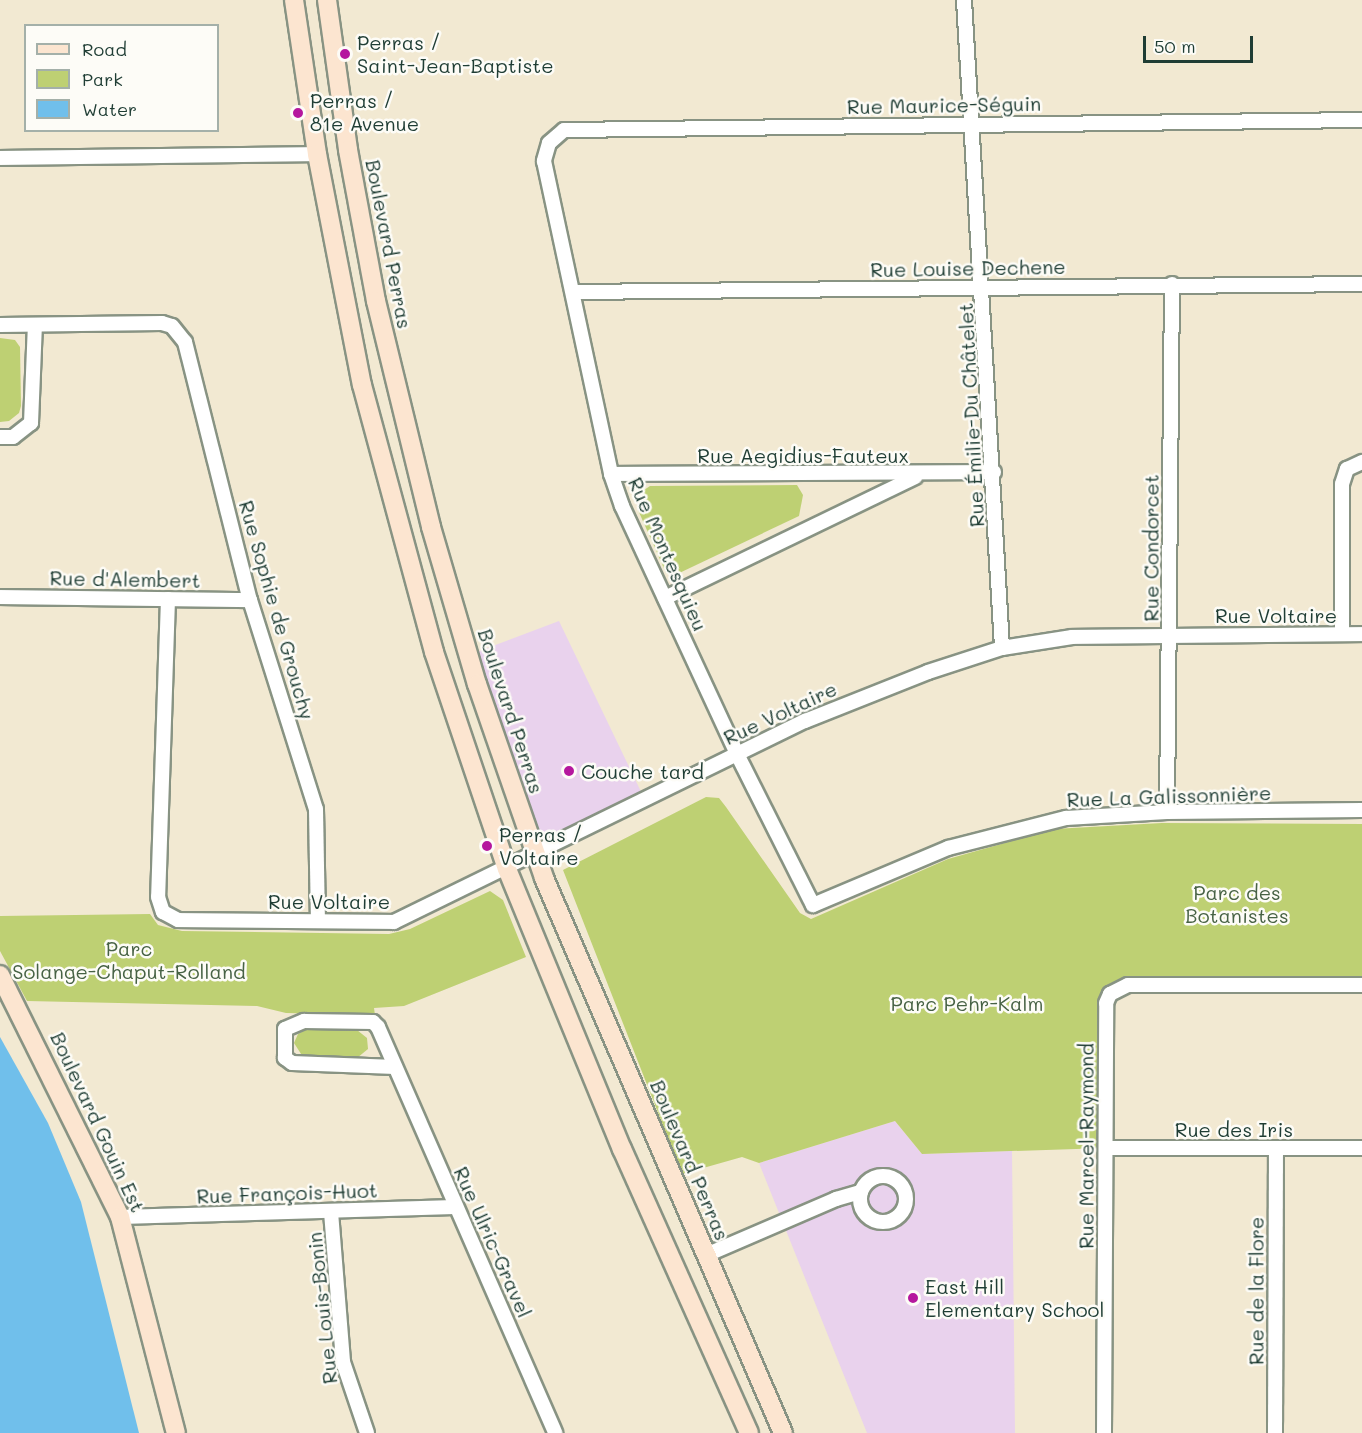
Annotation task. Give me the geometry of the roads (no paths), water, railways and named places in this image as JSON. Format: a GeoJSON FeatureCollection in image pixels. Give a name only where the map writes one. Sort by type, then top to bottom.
{"type":"FeatureCollection","features":[{"type":"Feature","properties":{"kind":"main road"},"geometry":{"type":"LineString","coordinates":[[294,0],[317,154],[380,460],[434,651],[507,869],[622,1149],[749,1433]]}},
{"type":"Feature","properties":{"kind":"main road","name":"Boulevard Perras"},"geometry":{"type":"LineString","coordinates":[[327,0],[372,278],[410,448],[477,684],[535,855],[783,1433]]}},
{"type":"Feature","properties":{"kind":"main road","name":"Boulevard Gouin Est"},"geometry":{"type":"LineString","coordinates":[[0,975],[120,1217],[176,1433]]}},
{"type":"Feature","properties":{"kind":"street","name":"Rue Émilie-Du Châtelet"},"geometry":{"type":"LineString","coordinates":[[964,0],[970,124],[994,472],[1002,648]]}},
{"type":"Feature","properties":{"kind":"street","name":"Rue Maurice-Séguin"},"geometry":{"type":"LineString","coordinates":[[544,161],[549,143],[564,130],[1362,120]]}},
{"type":"Feature","properties":{"kind":"street"},"geometry":{"type":"LineString","coordinates":[[0,158],[317,154]]}},
{"type":"Feature","properties":{"kind":"street","name":"Rue Montesquieu"},"geometry":{"type":"LineString","coordinates":[[544,161],[574,292],[611,474],[622,506],[737,754],[813,905]]}},
{"type":"Feature","properties":{"kind":"street","name":"Rue Louise Dechene"},"geometry":{"type":"LineString","coordinates":[[574,292],[1172,284],[1362,284]]}},
{"type":"Feature","properties":{"kind":"street","name":"Rue Condorcet"},"geometry":{"type":"LineString","coordinates":[[1167,812],[1172,284]]}},
{"type":"Feature","properties":{"kind":"street","name":"Rue Sophie de Grouchy"},"geometry":{"type":"LineString","coordinates":[[35,326],[162,323],[179,332],[184,342],[250,600],[316,809],[318,920]]}},
{"type":"Feature","properties":{"kind":"street"},"geometry":{"type":"LineString","coordinates":[[0,326],[35,326],[31,423],[24,433],[0,437]]}},
{"type":"Feature","properties":{"kind":"street"},"geometry":{"type":"LineString","coordinates":[[1342,634],[1342,484],[1347,469],[1362,462]]}},
{"type":"Feature","properties":{"kind":"street","name":"Rue Aegidius-Fauteux"},"geometry":{"type":"LineString","coordinates":[[611,474],[919,475],[994,472]]}},
{"type":"Feature","properties":{"kind":"street"},"geometry":{"type":"LineString","coordinates":[[665,598],[919,475]]}},
{"type":"Feature","properties":{"kind":"street","name":"Rue d'Alembert"},"geometry":{"type":"LineString","coordinates":[[0,597],[250,600]]}},
{"type":"Feature","properties":{"kind":"street","name":"Rue Voltaire"},"geometry":{"type":"LineString","coordinates":[[168,599],[160,905],[163,912],[178,920],[318,920],[346,924],[394,922],[507,869],[737,754],[867,695],[1002,648],[1072,638],[1170,634],[1362,634]]}},
{"type":"Feature","properties":{"kind":"street","name":"Rue La Galissonnière"},"geometry":{"type":"LineString","coordinates":[[813,905],[948,848],[1066,818],[1167,812],[1362,810]]}},
{"type":"Feature","properties":{"kind":"street","name":"Rue Marcel-Raymond"},"geometry":{"type":"LineString","coordinates":[[1104,1433],[1106,1003],[1115,989],[1128,985],[1362,985]]}},
{"type":"Feature","properties":{"kind":"street","name":"Rue Ulric-Gravel"},"geometry":{"type":"LineString","coordinates":[[395,1067],[292,1063],[285,1058],[285,1029],[304,1020],[374,1022],[395,1067],[555,1433]]}},
{"type":"Feature","properties":{"kind":"street","name":"Rue des Iris"},"geometry":{"type":"LineString","coordinates":[[1106,1148],[1362,1148]]}},
{"type":"Feature","properties":{"kind":"street","name":"Rue de la Flore"},"geometry":{"type":"LineString","coordinates":[[1275,1433],[1276,1149]]}},
{"type":"Feature","properties":{"kind":"street"},"geometry":{"type":"LineString","coordinates":[[706,1255],[836,1199],[861,1192]]}},
{"type":"Feature","properties":{"kind":"street","name":"Rue François-Huot"},"geometry":{"type":"LineString","coordinates":[[120,1217],[456,1207]]}},
{"type":"Feature","properties":{"kind":"street","name":"Rue Louis-Bonin"},"geometry":{"type":"LineString","coordinates":[[331,1212],[343,1362],[368,1433]]}},
{"type":"Feature","properties":{"kind":"water"},"geometry":{"type":"Polygon","coordinates":[[[0,1037],[48,1123],[81,1202],[139,1433],[0,1433],[0,1037]]]}},
{"type":"Feature","properties":{"kind":"place","name":"Perras / Saint-Jean-Baptiste"},"geometry":{"type":"Point","coordinates":[345,54]}},
{"type":"Feature","properties":{"kind":"place","name":"Perras / 81e Avenue"},"geometry":{"type":"Point","coordinates":[298,113]}},
{"type":"Feature","properties":{"kind":"place","name":"Couche tard"},"geometry":{"type":"Point","coordinates":[569,771]}},
{"type":"Feature","properties":{"kind":"place","name":"Perras / Voltaire"},"geometry":{"type":"Point","coordinates":[487,846]}},
{"type":"Feature","properties":{"kind":"place","name":"East Hill Elementary School"},"geometry":{"type":"Point","coordinates":[913,1298]}},
{"type":"Feature","properties":{"kind":"park label","name":"Parc des Botanistes"},"geometry":{"type":"Point","coordinates":[1237,904]}},
{"type":"Feature","properties":{"kind":"park label","name":"Parc Solange-Chaput-Rolland"},"geometry":{"type":"Point","coordinates":[129,960]}},
{"type":"Feature","properties":{"kind":"park label","name":"Parc Pehr-Kalm"},"geometry":{"type":"Point","coordinates":[967,1003]}}]}
